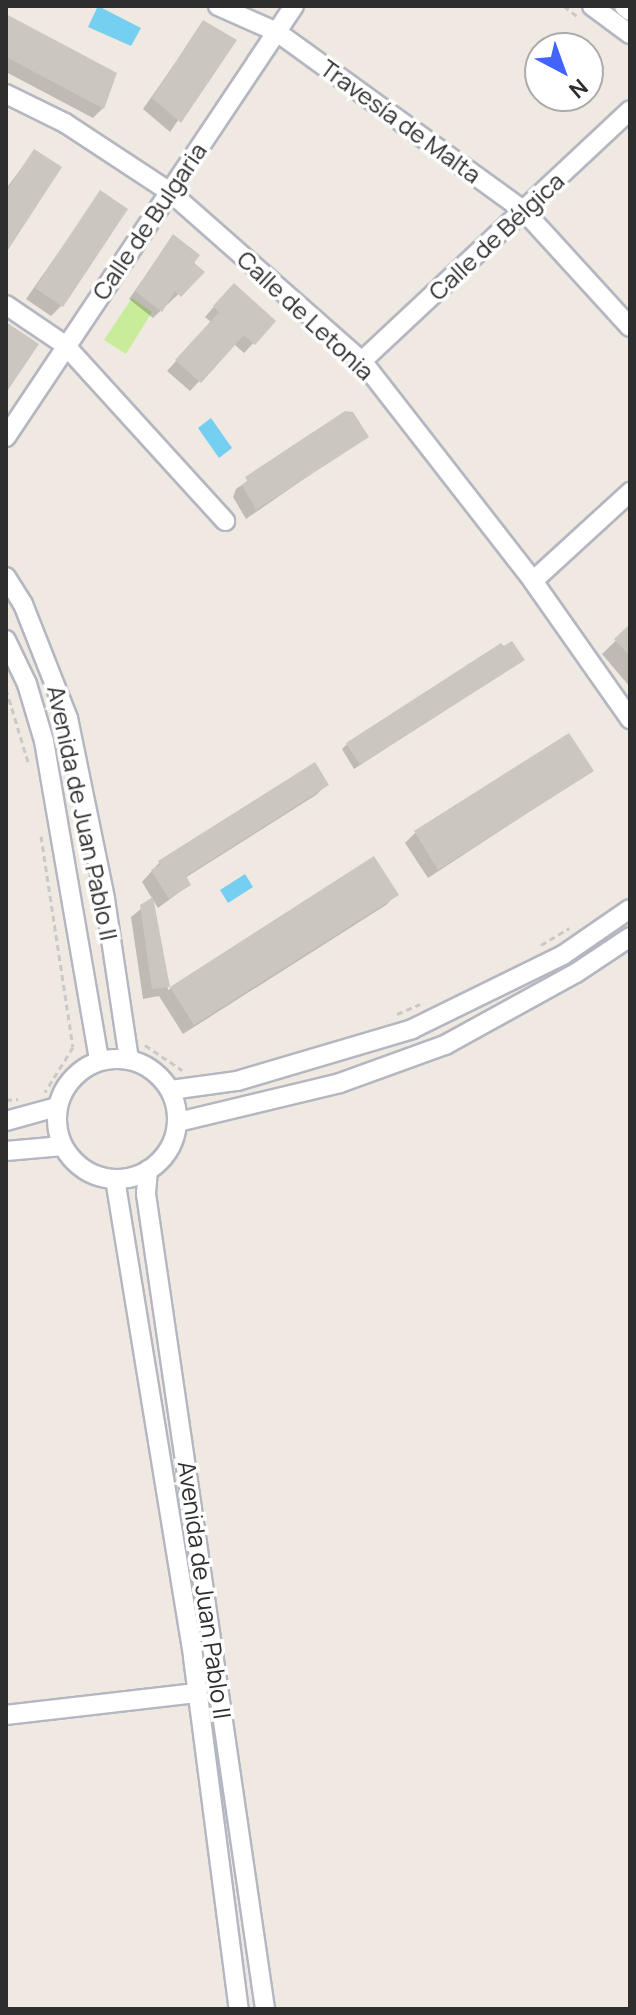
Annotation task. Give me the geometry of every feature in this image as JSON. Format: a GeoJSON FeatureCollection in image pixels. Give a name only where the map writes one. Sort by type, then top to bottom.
{"type":"FeatureCollection","features":[{"type":"Feature","properties":{"kind":"street","name":"Travesía de Malta"},"geometry":{"type":"LineString","coordinates":[[218,6],[277,32],[524,211],[630,327]]}},
{"type":"Feature","properties":{"kind":"street","name":"Calle de Bulgaria"},"geometry":{"type":"LineString","coordinates":[[6,437],[294,6]]}},
{"type":"Feature","properties":{"kind":"street"},"geometry":{"type":"LineString","coordinates":[[592,6],[630,34]]}},
{"type":"Feature","properties":{"kind":"street"},"geometry":{"type":"LineString","coordinates":[[624,6],[630,11]]}},
{"type":"Feature","properties":{"kind":"street","name":"Calle de Letonia"},"geometry":{"type":"LineString","coordinates":[[6,94],[65,123],[170,192],[362,361],[533,581],[630,719]]}},
{"type":"Feature","properties":{"kind":"street","name":"Calle de Bélgica"},"geometry":{"type":"LineString","coordinates":[[362,361],[630,110]]}},
{"type":"Feature","properties":{"kind":"street"},"geometry":{"type":"LineString","coordinates":[[6,305],[65,345],[225,521]]}},
{"type":"Feature","properties":{"kind":"street"},"geometry":{"type":"LineString","coordinates":[[533,581],[630,492]]}},
{"type":"Feature","properties":{"kind":"street","name":"Avenida de Juan Pablo II"},"geometry":{"type":"LineString","coordinates":[[6,577],[28,616],[68,718],[105,899],[129,1059]]}},
{"type":"Feature","properties":{"kind":"street","name":"Avenida de Juan Pablo II"},"geometry":{"type":"LineString","coordinates":[[6,640],[27,684],[44,741],[99,1060]]}},
{"type":"Feature","properties":{"kind":"street"},"geometry":{"type":"LineString","coordinates":[[171,1090],[237,1081],[412,1029],[563,955],[630,909]]}},
{"type":"Feature","properties":{"kind":"street"},"geometry":{"type":"LineString","coordinates":[[178,1122],[340,1083],[445,1045],[576,973],[630,937]]}},
{"type":"Feature","properties":{"kind":"street"},"geometry":{"type":"LineString","coordinates":[[6,1121],[50,1101],[99,1060],[129,1059],[149,1067],[171,1090],[178,1122],[168,1151],[148,1170],[115,1179],[92,1174],[63,1146],[50,1101]]}},
{"type":"Feature","properties":{"kind":"street"},"geometry":{"type":"LineString","coordinates":[[6,1151],[63,1146]]}},
{"type":"Feature","properties":{"kind":"street","name":"Avenida de Juan Pablo II"},"geometry":{"type":"LineString","coordinates":[[148,1170],[146,1194],[265,2009]]}},
{"type":"Feature","properties":{"kind":"street","name":"Avenida de Juan Pablo II"},"geometry":{"type":"LineString","coordinates":[[115,1179],[196,1693],[239,2009]]}},
{"type":"Feature","properties":{"kind":"street"},"geometry":{"type":"LineString","coordinates":[[6,1715],[196,1693]]}},
{"type":"Feature","properties":{"kind":"path"},"geometry":{"type":"LineString","coordinates":[[6,689],[32,779]]}},
{"type":"Feature","properties":{"kind":"path"},"geometry":{"type":"LineString","coordinates":[[41,835],[69,1021],[71,1057],[50,1101]]}},
{"type":"Feature","properties":{"kind":"path"},"geometry":{"type":"LineString","coordinates":[[533,950],[581,921]]}},
{"type":"Feature","properties":{"kind":"path"},"geometry":{"type":"LineString","coordinates":[[390,1017],[428,1001]]}},
{"type":"Feature","properties":{"kind":"path"},"geometry":{"type":"LineString","coordinates":[[69,1021],[92,1017]]}},
{"type":"Feature","properties":{"kind":"path"},"geometry":{"type":"LineString","coordinates":[[132,1036],[194,1078]]}},
{"type":"Feature","properties":{"kind":"path"},"geometry":{"type":"LineString","coordinates":[[6,1100],[30,1097]]}},
{"type":"Feature","properties":{"kind":"green space"},"geometry":{"type":"Polygon","coordinates":[[[132,298],[152,312],[126,354],[104,340],[132,298]]]}},
{"type":"Feature","properties":{"kind":"water"},"geometry":{"type":"Polygon","coordinates":[[[98,6],[141,28],[131,46],[88,27],[98,6]]]}},
{"type":"Feature","properties":{"kind":"water"},"geometry":{"type":"Polygon","coordinates":[[[211,418],[232,448],[219,458],[198,428],[211,418]]]}},
{"type":"Feature","properties":{"kind":"water"},"geometry":{"type":"Polygon","coordinates":[[[245,874],[253,887],[228,903],[220,890],[245,874]]]}},
{"type":"Feature","properties":{"kind":"building"},"geometry":{"type":"Polygon","coordinates":[[[6,14],[117,73],[104,109],[6,57],[6,14]]]}},
{"type":"Feature","properties":{"kind":"building"},"geometry":{"type":"Polygon","coordinates":[[[203,20],[237,40],[181,123],[152,98],[203,20]]]}},
{"type":"Feature","properties":{"kind":"building"},"geometry":{"type":"Polygon","coordinates":[[[34,149],[62,167],[6,253],[6,192],[34,149]]]}},
{"type":"Feature","properties":{"kind":"building"},"geometry":{"type":"Polygon","coordinates":[[[100,190],[128,209],[63,307],[35,288],[100,190]]]}},
{"type":"Feature","properties":{"kind":"building"},"geometry":{"type":"Polygon","coordinates":[[[173,234],[200,255],[194,263],[205,272],[181,297],[175,291],[162,312],[135,291],[173,234]]]}},
{"type":"Feature","properties":{"kind":"building"},"geometry":{"type":"Polygon","coordinates":[[[234,283],[276,321],[255,345],[244,335],[201,383],[175,360],[219,312],[213,306],[234,283]]]}},
{"type":"Feature","properties":{"kind":"building"},"geometry":{"type":"Polygon","coordinates":[[[6,322],[39,344],[6,393],[6,322]]]}},
{"type":"Feature","properties":{"kind":"building"},"geometry":{"type":"Polygon","coordinates":[[[345,411],[353,412],[369,437],[256,510],[242,485],[248,482],[245,477],[345,411]]]}},
{"type":"Feature","properties":{"kind":"building"},"geometry":{"type":"Polygon","coordinates":[[[630,624],[630,656],[614,639],[630,624]]]}},
{"type":"Feature","properties":{"kind":"building"},"geometry":{"type":"Polygon","coordinates":[[[512,641],[525,660],[360,765],[346,743],[501,643],[504,646],[512,641]]]}},
{"type":"Feature","properties":{"kind":"building"},"geometry":{"type":"Polygon","coordinates":[[[569,733],[594,771],[438,870],[414,831],[569,733]]]}},
{"type":"Feature","properties":{"kind":"building"},"geometry":{"type":"Polygon","coordinates":[[[315,762],[329,785],[186,876],[191,885],[169,899],[151,870],[160,865],[158,861],[315,762]]]}},
{"type":"Feature","properties":{"kind":"building"},"geometry":{"type":"Polygon","coordinates":[[[374,856],[399,895],[194,1025],[170,987],[374,856]]]}},
{"type":"Feature","properties":{"kind":"building"},"geometry":{"type":"Polygon","coordinates":[[[153,897],[170,987],[152,989],[140,905],[153,897]]]}}]}
